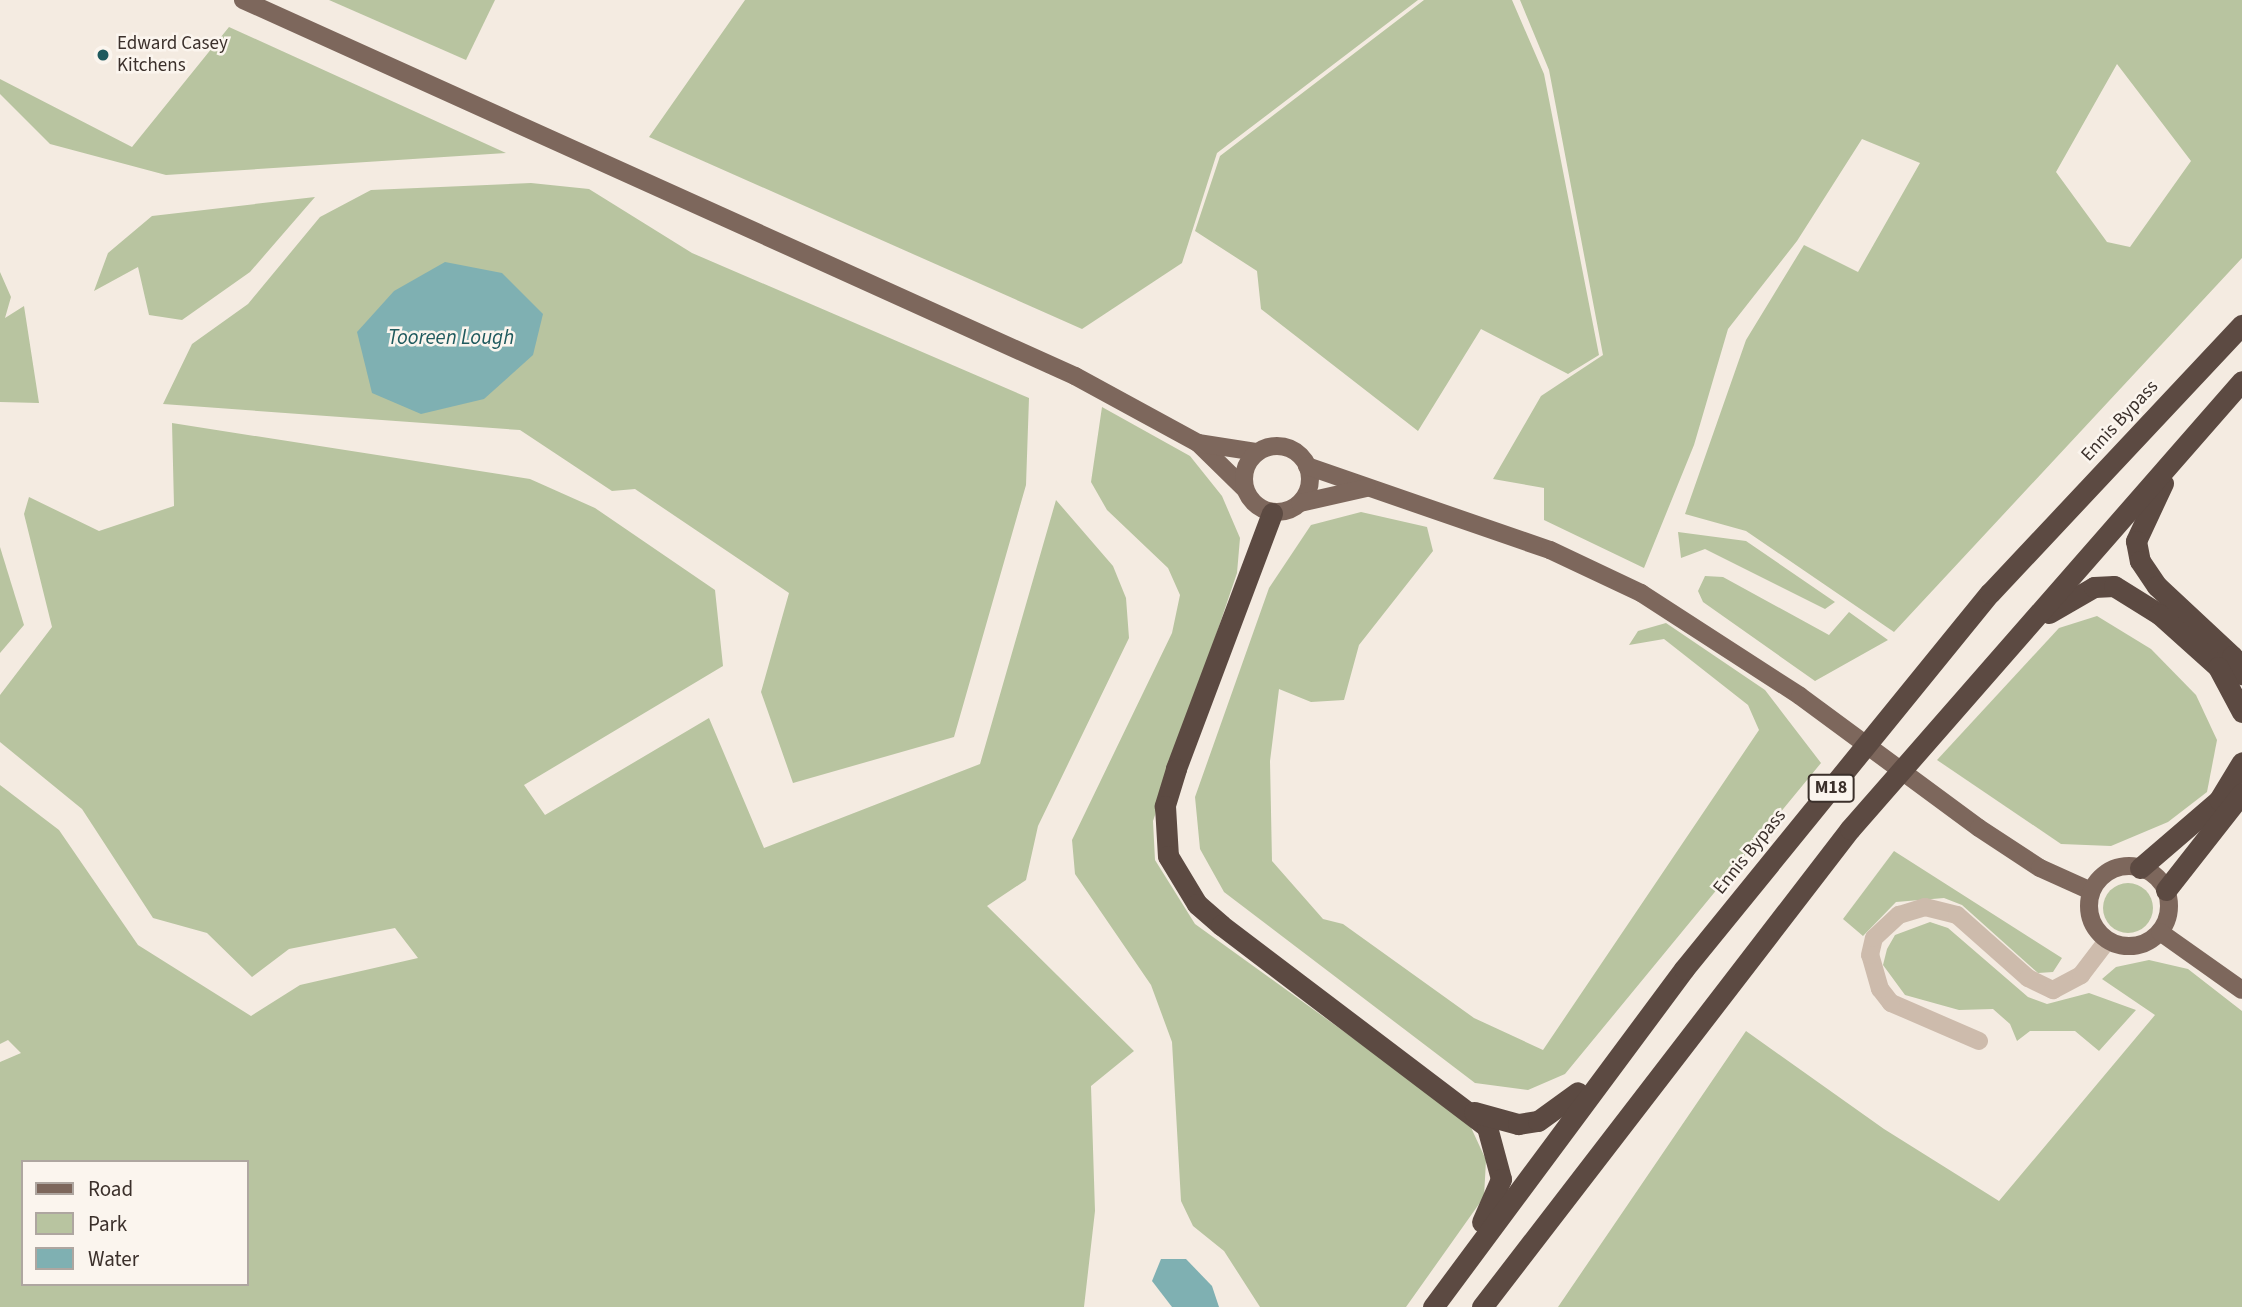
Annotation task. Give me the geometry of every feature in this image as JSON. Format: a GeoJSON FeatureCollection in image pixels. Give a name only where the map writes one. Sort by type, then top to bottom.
{"type":"FeatureCollection","features":[{"type":"Feature","properties":{"kind":"highway","name":"Ennis Bypass"},"geometry":{"type":"LineString","coordinates":[[1433,1307],[1684,969],[1990,593],[2242,325]]}},
{"type":"Feature","properties":{"kind":"highway","name":"M18"},"geometry":{"type":"LineString","coordinates":[[1482,1307],[1770,928],[2016,637],[2242,381]]}},
{"type":"Feature","properties":{"kind":"highway"},"geometry":{"type":"LineString","coordinates":[[2196,430],[2151,503],[2136,541],[2157,586],[2232,656],[2242,674]]}},
{"type":"Feature","properties":{"kind":"highway"},"geometry":{"type":"LineString","coordinates":[[1272,513],[1176,769],[1165,806],[1168,856],[1197,904],[1221,925],[1474,1112],[1518,1124],[1560,1111],[1684,969]]}},
{"type":"Feature","properties":{"kind":"highway"},"geometry":{"type":"LineString","coordinates":[[2016,637],[2068,598],[2114,586],[2159,614],[2218,667],[2242,712]]}},
{"type":"Feature","properties":{"kind":"highway"},"geometry":{"type":"LineString","coordinates":[[2140,868],[2220,800],[2242,762]]}},
{"type":"Feature","properties":{"kind":"highway"},"geometry":{"type":"LineString","coordinates":[[2166,890],[2242,793]]}},
{"type":"Feature","properties":{"kind":"highway"},"geometry":{"type":"LineString","coordinates":[[1453,1279],[1501,1180],[1500,1160],[1474,1112]]}},
{"type":"Feature","properties":{"kind":"main road"},"geometry":{"type":"LineString","coordinates":[[243,0],[1075,376],[1198,443],[1244,488],[1251,501],[1272,513],[1300,503],[1366,488]]}},
{"type":"Feature","properties":{"kind":"main road"},"geometry":{"type":"LineString","coordinates":[[1198,443],[1257,452],[1284,447],[1307,466],[1549,550],[1641,593],[1800,696],[1979,828],[2040,868],[2091,891]]}},
{"type":"Feature","properties":{"kind":"main road"},"geometry":{"type":"LineString","coordinates":[[1244,488],[1244,474],[1257,452]]}},
{"type":"Feature","properties":{"kind":"main road"},"geometry":{"type":"LineString","coordinates":[[1300,503],[1310,480],[1307,466]]}},
{"type":"Feature","properties":{"kind":"main road"},"geometry":{"type":"LineString","coordinates":[[2114,868],[2140,868],[2166,890],[2168,917],[2160,932],[2129,947],[2107,941],[2092,922],[2091,891],[2114,868]]}},
{"type":"Feature","properties":{"kind":"main road"},"geometry":{"type":"LineString","coordinates":[[2160,932],[2242,990]]}},
{"type":"Feature","properties":{"kind":"street"},"geometry":{"type":"LineString","coordinates":[[1979,1041],[1891,1003],[1880,989],[1870,955],[1874,938],[1899,915],[1926,907],[1957,915],[2028,978],[2053,990],[2081,975],[2107,941]]}},
{"type":"Feature","properties":{"kind":"green space"},"geometry":{"type":"Polygon","coordinates":[[[329,0],[495,0],[466,60],[329,0]]]}},
{"type":"Feature","properties":{"kind":"green space"},"geometry":{"type":"Polygon","coordinates":[[[745,0],[1418,0],[1217,153],[1182,263],[1082,329],[649,137],[745,0]]]}},
{"type":"Feature","properties":{"kind":"green space"},"geometry":{"type":"Polygon","coordinates":[[[1424,0],[1512,0],[1544,74],[1599,355],[1568,374],[1481,329],[1418,431],[1261,309],[1257,271],[1195,231],[1220,156],[1424,0]]]}},
{"type":"Feature","properties":{"kind":"green space"},"geometry":{"type":"Polygon","coordinates":[[[1520,0],[2242,0],[2242,258],[1894,632],[1746,531],[1685,514],[1746,340],[1804,245],[1858,272],[1920,163],[1862,139],[1797,241],[1728,329],[1694,445],[1644,568],[1544,520],[1544,488],[1493,479],[1541,396],[1603,355],[1549,70],[1520,0]],[[2117,64],[2056,172],[2107,242],[2130,247],[2191,161],[2117,64]]]}},
{"type":"Feature","properties":{"kind":"green space"},"geometry":{"type":"Polygon","coordinates":[[[229,27],[506,153],[166,175],[50,144],[0,94],[0,79],[132,147],[229,27]]]}},
{"type":"Feature","properties":{"kind":"green space"},"geometry":{"type":"Polygon","coordinates":[[[531,183],[589,189],[692,253],[1029,398],[1026,485],[954,737],[793,783],[761,692],[789,593],[635,489],[612,491],[520,430],[163,404],[192,344],[248,304],[320,217],[371,190],[531,183]]]}},
{"type":"Feature","properties":{"kind":"green space"},"geometry":{"type":"Polygon","coordinates":[[[315,197],[250,272],[182,320],[149,315],[138,267],[94,291],[108,253],[152,216],[315,197]]]}},
{"type":"Feature","properties":{"kind":"green space"},"geometry":{"type":"Polygon","coordinates":[[[0,272],[11,297],[5,318],[24,306],[39,403],[0,402],[0,272]]]}},
{"type":"Feature","properties":{"kind":"green space"},"geometry":{"type":"Polygon","coordinates":[[[1102,407],[1190,456],[1222,496],[1240,538],[1237,573],[1153,821],[1155,860],[1195,924],[1468,1121],[1486,1160],[1484,1197],[1406,1307],[1260,1307],[1224,1251],[1193,1226],[1181,1201],[1172,1042],[1151,985],[1075,874],[1072,840],[1172,633],[1180,595],[1168,568],[1107,510],[1091,482],[1102,407]]]}},
{"type":"Feature","properties":{"kind":"green space"},"geometry":{"type":"Polygon","coordinates":[[[172,423],[530,479],[595,508],[715,590],[723,666],[524,785],[545,815],[709,718],[764,848],[980,764],[1056,500],[1113,566],[1126,598],[1129,638],[1038,826],[1026,880],[987,906],[1134,1051],[1091,1086],[1095,1211],[1084,1307],[0,1307],[0,1062],[21,1053],[8,1040],[0,1044],[0,785],[59,830],[138,945],[251,1016],[300,985],[418,958],[395,928],[289,949],[252,977],[207,933],[153,918],[82,809],[0,742],[0,695],[52,627],[24,514],[29,497],[99,531],[174,506],[172,423]]]}},
{"type":"Feature","properties":{"kind":"green space"},"geometry":{"type":"Polygon","coordinates":[[[1361,512],[1427,527],[1433,551],[1359,645],[1344,700],[1311,702],[1279,689],[1270,761],[1272,861],[1323,919],[1343,924],[1474,1018],[1543,1050],[1759,730],[1748,705],[1664,639],[1629,645],[1638,631],[1666,623],[1765,690],[1821,763],[1565,1074],[1528,1090],[1475,1083],[1224,892],[1200,849],[1195,797],[1269,588],[1311,525],[1361,512]]]}},
{"type":"Feature","properties":{"kind":"green space"},"geometry":{"type":"Polygon","coordinates":[[[1678,532],[1746,541],[1835,602],[1825,609],[1705,549],[1681,558],[1678,532]]]}},
{"type":"Feature","properties":{"kind":"green space"},"geometry":{"type":"Polygon","coordinates":[[[0,547],[24,625],[0,653],[0,547]]]}},
{"type":"Feature","properties":{"kind":"green space"},"geometry":{"type":"Polygon","coordinates":[[[1705,576],[1723,577],[1829,635],[1849,612],[1888,640],[1815,681],[1703,602],[1698,591],[1705,576]]]}},
{"type":"Feature","properties":{"kind":"green space"},"geometry":{"type":"Polygon","coordinates":[[[2097,616],[2151,649],[2196,695],[2217,740],[2207,792],[2168,822],[2111,846],[2061,844],[1937,760],[2059,628],[2097,616]]]}},
{"type":"Feature","properties":{"kind":"green space"},"geometry":{"type":"Polygon","coordinates":[[[1894,851],[2062,958],[2053,972],[2038,973],[1962,905],[1944,898],[1896,902],[1863,936],[1843,919],[1894,851]]]}},
{"type":"Feature","properties":{"kind":"green space"},"geometry":{"type":"Polygon","coordinates":[[[2128,883],[2146,890],[2153,908],[2146,926],[2128,933],[2110,926],[2103,908],[2110,890],[2128,883]]]}},
{"type":"Feature","properties":{"kind":"green space"},"geometry":{"type":"Polygon","coordinates":[[[1930,922],[1948,928],[2028,997],[2047,1004],[2089,993],[2136,1010],[2099,1051],[2075,1031],[2030,1031],[2017,1041],[2010,1024],[1993,1009],[1959,1010],[1905,995],[1883,965],[1887,949],[1895,935],[1930,922]]]}},
{"type":"Feature","properties":{"kind":"green space"},"geometry":{"type":"Polygon","coordinates":[[[2149,960],[2188,969],[2242,1011],[2242,1307],[1558,1307],[1746,1031],[1884,1129],[1999,1201],[2155,1015],[2102,979],[2116,967],[2149,960]]]}},
{"type":"Feature","properties":{"kind":"water","name":"Tooreen Lough"},"geometry":{"type":"Polygon","coordinates":[[[445,262],[502,273],[543,314],[533,355],[484,399],[421,414],[372,393],[357,332],[394,291],[445,262]]]}},
{"type":"Feature","properties":{"kind":"water"},"geometry":{"type":"Polygon","coordinates":[[[1161,1259],[1186,1259],[1212,1286],[1219,1307],[1172,1307],[1152,1281],[1161,1259]]]}},
{"type":"Feature","properties":{"kind":"place","name":"Edward Casey Kitchens"},"geometry":{"type":"Point","coordinates":[103,55]}}]}
